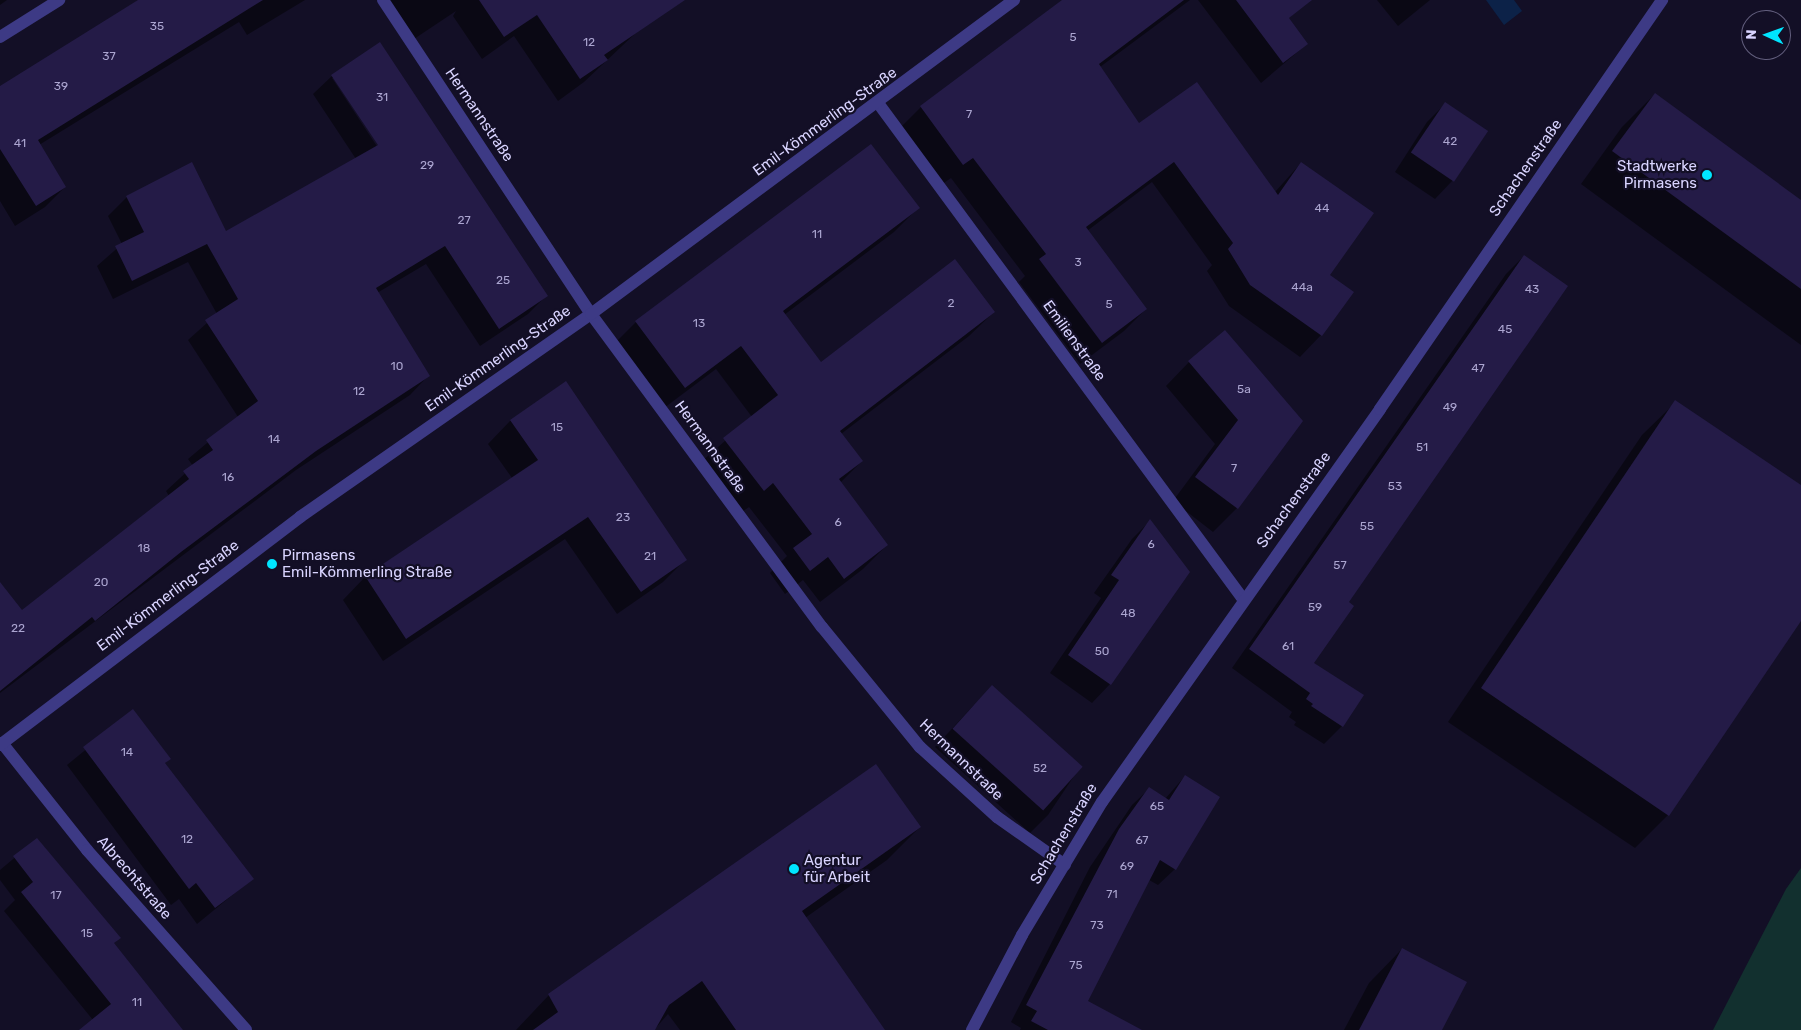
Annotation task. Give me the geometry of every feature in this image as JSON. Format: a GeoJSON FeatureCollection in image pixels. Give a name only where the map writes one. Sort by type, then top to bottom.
{"type":"FeatureCollection","features":[{"type":"Feature","properties":{"kind":"street"},"geometry":{"type":"LineString","coordinates":[[0,37],[58,0]]}},
{"type":"Feature","properties":{"kind":"street","name":"Hermannstraße"},"geometry":{"type":"LineString","coordinates":[[383,0],[591,314],[822,627],[920,747],[997,817],[1064,865]]}},
{"type":"Feature","properties":{"kind":"street","name":"Emil-Kömmerling-Straße"},"geometry":{"type":"LineString","coordinates":[[1,744],[300,517],[591,314],[878,103],[1014,0]]}},
{"type":"Feature","properties":{"kind":"street","name":"Schachenstraße"},"geometry":{"type":"LineString","coordinates":[[972,1030],[1022,935],[1102,802],[1243,599],[1380,409],[1662,0]]}},
{"type":"Feature","properties":{"kind":"street","name":"Emilienstraße"},"geometry":{"type":"LineString","coordinates":[[878,103],[1243,599]]}},
{"type":"Feature","properties":{"kind":"street","name":"Albrechtstraße"},"geometry":{"type":"LineString","coordinates":[[1,744],[87,850],[246,1030]]}},
{"type":"Feature","properties":{"kind":"green space"},"geometry":{"type":"Polygon","coordinates":[[[1801,868],[1801,1030],[1713,1030],[1786,889],[1801,868]]]}},
{"type":"Feature","properties":{"kind":"water"},"geometry":{"type":"Polygon","coordinates":[[[1486,0],[1514,0],[1522,11],[1504,25],[1486,0]]]}},
{"type":"Feature","properties":{"kind":"building"},"geometry":{"type":"Polygon","coordinates":[[[138,0],[263,0],[38,140],[66,187],[36,206],[0,149],[0,86],[138,0]]]}},
{"type":"Feature","properties":{"kind":"building"},"geometry":{"type":"Polygon","coordinates":[[[479,0],[685,0],[604,55],[608,60],[580,79],[537,15],[504,37],[479,0]]]}},
{"type":"Feature","properties":{"kind":"building"},"geometry":{"type":"Polygon","coordinates":[[[1062,0],[1184,0],[1099,64],[1139,123],[1197,82],[1278,195],[1301,162],[1374,213],[1330,275],[1354,292],[1322,336],[1250,285],[1228,249],[1233,243],[1174,162],[1086,227],[1147,309],[1102,343],[1039,259],[1046,254],[973,158],[963,165],[920,106],[1062,0]]]}},
{"type":"Feature","properties":{"kind":"building"},"geometry":{"type":"Polygon","coordinates":[[[1236,0],[1312,0],[1289,18],[1308,44],[1283,63],[1236,0]]]}},
{"type":"Feature","properties":{"kind":"building"},"geometry":{"type":"Polygon","coordinates":[[[380,42],[548,296],[499,329],[445,246],[376,288],[430,376],[316,451],[181,552],[95,621],[92,617],[0,691],[0,582],[22,610],[189,479],[183,471],[213,450],[206,440],[258,401],[205,320],[238,299],[207,244],[132,281],[115,246],[144,232],[126,196],[192,162],[226,231],[378,145],[331,75],[380,42]]]}},
{"type":"Feature","properties":{"kind":"building","name":"Stadtwerke Pirmasens"},"geometry":{"type":"Polygon","coordinates":[[[1655,93],[1801,200],[1801,289],[1612,151],[1655,93]]]}},
{"type":"Feature","properties":{"kind":"building"},"geometry":{"type":"Polygon","coordinates":[[[1445,102],[1488,131],[1454,182],[1411,153],[1445,102]]]}},
{"type":"Feature","properties":{"kind":"building"},"geometry":{"type":"Polygon","coordinates":[[[871,144],[920,208],[783,311],[821,362],[955,259],[995,312],[840,431],[863,461],[839,479],[888,545],[844,579],[828,557],[810,571],[793,548],[812,534],[773,483],[764,491],[723,438],[778,395],[741,346],[685,388],[635,321],[871,144]]]}},
{"type":"Feature","properties":{"kind":"building"},"geometry":{"type":"Polygon","coordinates":[[[1524,255],[1568,286],[1349,602],[1354,606],[1314,663],[1364,695],[1343,727],[1311,706],[1313,704],[1306,699],[1310,693],[1249,649],[1524,255]]]}},
{"type":"Feature","properties":{"kind":"building"},"geometry":{"type":"Polygon","coordinates":[[[1225,330],[1303,421],[1238,509],[1195,477],[1238,420],[1188,361],[1225,330]]]}},
{"type":"Feature","properties":{"kind":"building"},"geometry":{"type":"Polygon","coordinates":[[[566,381],[687,560],[641,592],[588,517],[406,639],[365,576],[538,460],[510,420],[566,381]]]}},
{"type":"Feature","properties":{"kind":"building"},"geometry":{"type":"Polygon","coordinates":[[[1675,400],[1801,485],[1801,621],[1669,816],[1481,688],[1675,400]]]}},
{"type":"Feature","properties":{"kind":"building"},"geometry":{"type":"Polygon","coordinates":[[[1150,519],[1190,572],[1111,685],[1068,655],[1119,580],[1111,575],[1150,519]]]}},
{"type":"Feature","properties":{"kind":"building"},"geometry":{"type":"Polygon","coordinates":[[[992,685],[1083,767],[1043,810],[953,729],[992,685]]]}},
{"type":"Feature","properties":{"kind":"building"},"geometry":{"type":"Polygon","coordinates":[[[133,709],[171,759],[165,763],[254,879],[215,908],[196,883],[189,889],[83,747],[133,709]]]}},
{"type":"Feature","properties":{"kind":"building","name":"Agentur für Arbeit"},"geometry":{"type":"Polygon","coordinates":[[[876,764],[921,827],[802,911],[885,1030],[736,1030],[702,981],[669,1005],[655,1030],[533,1030],[558,1012],[548,994],[876,764]]]}},
{"type":"Feature","properties":{"kind":"building"},"geometry":{"type":"Polygon","coordinates":[[[1185,775],[1220,797],[1176,870],[1160,860],[1088,1001],[1142,1030],[1048,1030],[1031,1021],[1037,1011],[1026,1005],[1119,829],[1149,787],[1169,800],[1185,775]]]}},
{"type":"Feature","properties":{"kind":"building"},"geometry":{"type":"Polygon","coordinates":[[[37,838],[121,938],[114,943],[183,1030],[79,1030],[111,1004],[21,892],[33,882],[13,856],[37,838]]]}},
{"type":"Feature","properties":{"kind":"building"},"geometry":{"type":"Polygon","coordinates":[[[1402,948],[1467,982],[1442,1030],[1359,1030],[1402,948]]]}},
{"type":"Feature","properties":{"kind":"place","name":"Stadtwerke Pirmasens"},"geometry":{"type":"Point","coordinates":[1707,175]}},
{"type":"Feature","properties":{"kind":"place","name":"Pirmasens Emil-Kömmerling Straße"},"geometry":{"type":"Point","coordinates":[272,564]}},
{"type":"Feature","properties":{"kind":"place","name":"Agentur für Arbeit"},"geometry":{"type":"Point","coordinates":[794,869]}}]}
